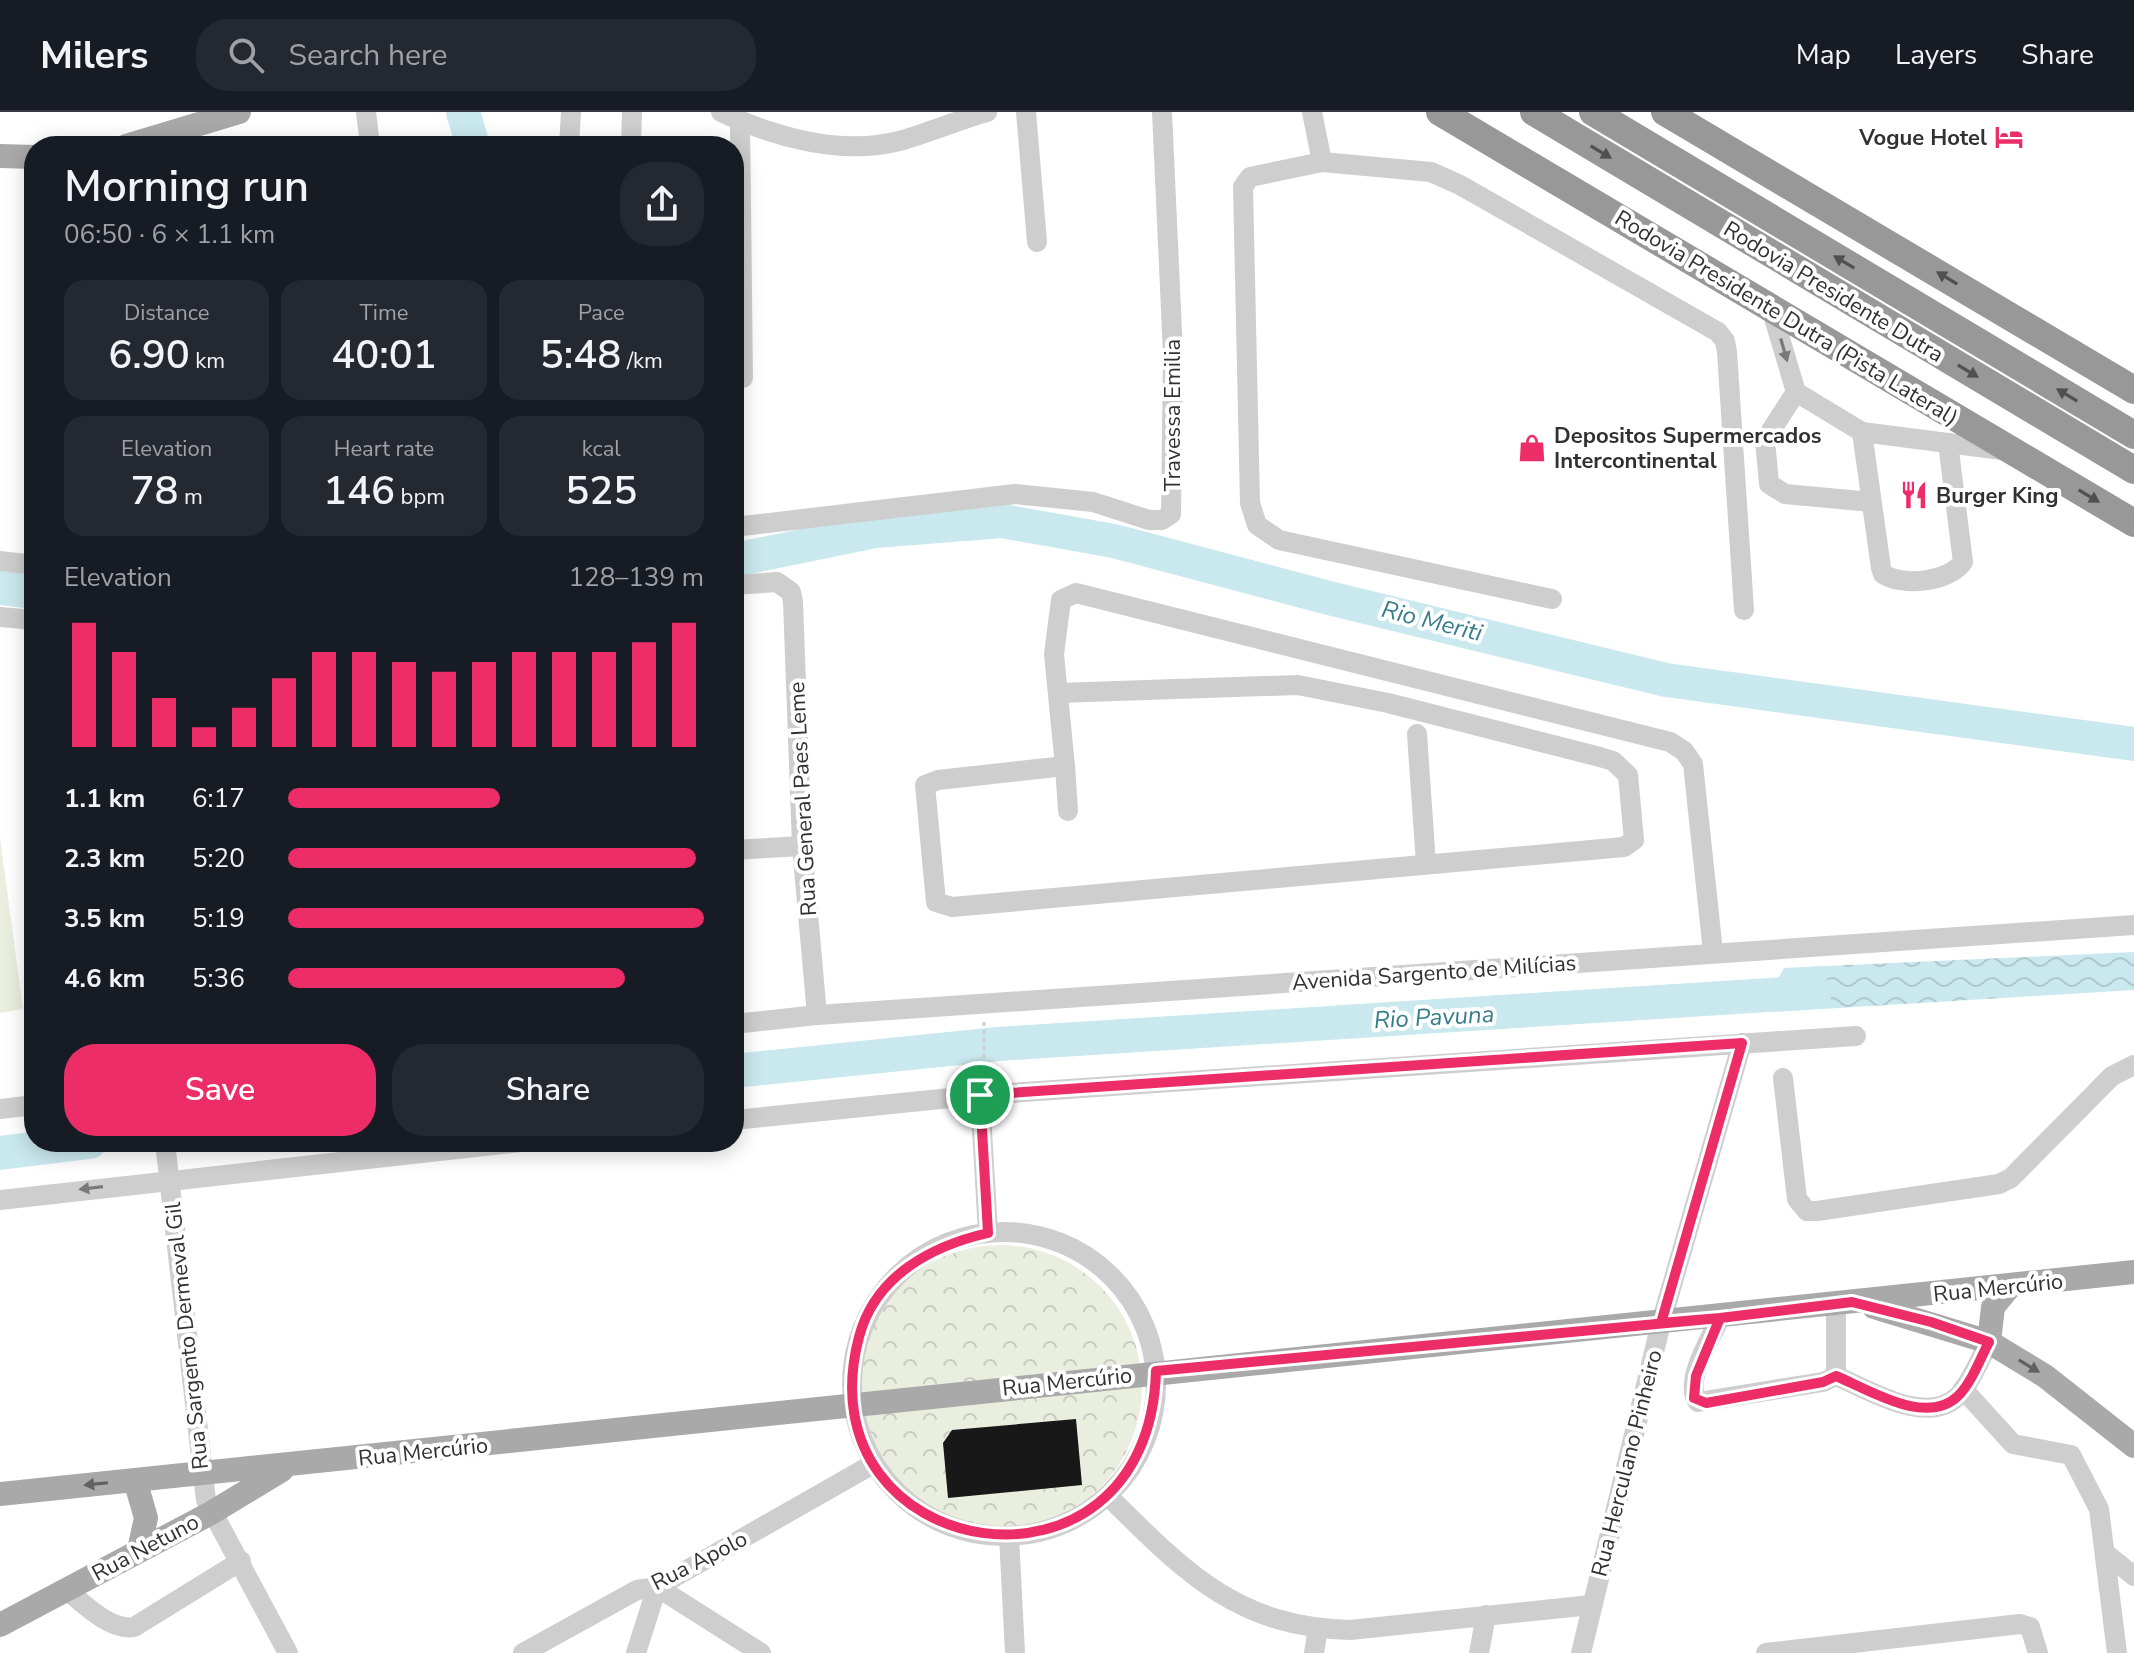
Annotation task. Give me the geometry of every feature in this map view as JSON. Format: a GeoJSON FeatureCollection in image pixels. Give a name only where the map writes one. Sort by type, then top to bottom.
{"type":"FeatureCollection","features":[{"type":"Feature","properties":{"kind":"highway","name":"Rodovia Presidente Dutra (Pista Lateral)"},"geometry":{"type":"LineString","coordinates":[[1440,112],[2134,523]]}},
{"type":"Feature","properties":{"kind":"highway"},"geometry":{"type":"LineString","coordinates":[[1476,112],[1574,174],[1709,271]]}},
{"type":"Feature","properties":{"kind":"highway","name":"Rodovia Presidente Dutra"},"geometry":{"type":"LineString","coordinates":[[1534,112],[2134,470]]}},
{"type":"Feature","properties":{"kind":"highway","name":"Rodovia Presidente Dutra"},"geometry":{"type":"LineString","coordinates":[[1593,112],[2134,435]]}},
{"type":"Feature","properties":{"kind":"highway"},"geometry":{"type":"LineString","coordinates":[[1665,112],[2134,390]]}},
{"type":"Feature","properties":{"kind":"highway"},"geometry":{"type":"LineString","coordinates":[[1699,112],[1763,151],[1794,175],[1816,199]]}},
{"type":"Feature","properties":{"kind":"main road"},"geometry":{"type":"LineString","coordinates":[[176,136],[227,114]]}},
{"type":"Feature","properties":{"kind":"main road"},"geometry":{"type":"LineString","coordinates":[[0,156],[24,157]]}},
{"type":"Feature","properties":{"kind":"main road","name":"Rua Mercúrio"},"geometry":{"type":"LineString","coordinates":[[0,1494],[852,1406],[1156,1371],[1720,1318],[2134,1272]]}},
{"type":"Feature","properties":{"kind":"main road"},"geometry":{"type":"LineString","coordinates":[[1989,1342],[1993,1307],[2011,1285]]}},
{"type":"Feature","properties":{"kind":"main road"},"geometry":{"type":"LineString","coordinates":[[1844,1303],[1931,1322],[1989,1342],[2045,1376],[2134,1446]]}},
{"type":"Feature","properties":{"kind":"main road","name":"Rua Netuno"},"geometry":{"type":"LineString","coordinates":[[0,1625],[211,1513],[288,1466]]}},
{"type":"Feature","properties":{"kind":"main road"},"geometry":{"type":"LineString","coordinates":[[135,1480],[146,1518],[139,1550]]}},
{"type":"Feature","properties":{"kind":"street"},"geometry":{"type":"LineString","coordinates":[[366,112],[369,136]]}},
{"type":"Feature","properties":{"kind":"street"},"geometry":{"type":"LineString","coordinates":[[570,136],[571,112]]}},
{"type":"Feature","properties":{"kind":"street"},"geometry":{"type":"LineString","coordinates":[[631,136],[632,112]]}},
{"type":"Feature","properties":{"kind":"street"},"geometry":{"type":"LineString","coordinates":[[721,112],[740,121],[808,141],[850,146],[897,141],[987,112]]}},
{"type":"Feature","properties":{"kind":"street"},"geometry":{"type":"LineString","coordinates":[[1026,112],[1037,242]]}},
{"type":"Feature","properties":{"kind":"street","name":"Travessa Emilia"},"geometry":{"type":"LineString","coordinates":[[744,526],[974,496],[1015,494],[1093,502],[1149,520],[1162,520],[1171,514],[1173,354],[1162,112]]}},
{"type":"Feature","properties":{"kind":"street"},"geometry":{"type":"LineString","coordinates":[[1312,112],[1322,162]]}},
{"type":"Feature","properties":{"kind":"street"},"geometry":{"type":"LineString","coordinates":[[740,121],[740,136]]}},
{"type":"Feature","properties":{"kind":"street"},"geometry":{"type":"LineString","coordinates":[[1552,599],[1279,540],[1257,525],[1250,503],[1243,187],[1250,177],[1322,162],[1431,172],[1445,177],[1718,332],[1725,341],[1727,352],[1744,610]]}},
{"type":"Feature","properties":{"kind":"street"},"geometry":{"type":"LineString","coordinates":[[1771,308],[1796,392],[1862,432],[2014,451]]}},
{"type":"Feature","properties":{"kind":"street"},"geometry":{"type":"LineString","coordinates":[[1796,392],[1765,440],[1769,484],[1785,494],[1871,502]]}},
{"type":"Feature","properties":{"kind":"street"},"geometry":{"type":"LineString","coordinates":[[1862,432],[1883,574],[1896,581],[1945,577],[1957,571],[1963,562],[1948,443]]}},
{"type":"Feature","properties":{"kind":"street"},"geometry":{"type":"LineString","coordinates":[[0,561],[24,564]]}},
{"type":"Feature","properties":{"kind":"street","name":"Rua General Paes Leme"},"geometry":{"type":"LineString","coordinates":[[744,583],[766,580],[784,585],[793,602],[802,846],[817,1015]]}},
{"type":"Feature","properties":{"kind":"street"},"geometry":{"type":"LineString","coordinates":[[1068,811],[1054,654],[1061,600],[1076,593],[1670,742],[1684,751],[1693,764],[1713,952]]}},
{"type":"Feature","properties":{"kind":"street"},"geometry":{"type":"LineString","coordinates":[[0,617],[24,619]]}},
{"type":"Feature","properties":{"kind":"street"},"geometry":{"type":"LineString","coordinates":[[1058,693],[1298,685],[1388,703],[1600,757],[1613,761],[1628,775],[1634,840],[1624,847],[952,907],[936,902],[925,785],[938,780],[1065,766]]}},
{"type":"Feature","properties":{"kind":"street"},"geometry":{"type":"LineString","coordinates":[[1417,734],[1426,864]]}},
{"type":"Feature","properties":{"kind":"street"},"geometry":{"type":"LineString","coordinates":[[744,849],[802,846]]}},
{"type":"Feature","properties":{"kind":"street","name":"Avenida Sargento de Milícias"},"geometry":{"type":"LineString","coordinates":[[744,1023],[817,1015],[2134,925]]}},
{"type":"Feature","properties":{"kind":"street"},"geometry":{"type":"LineString","coordinates":[[744,1119],[980,1095],[1856,1036]]}},
{"type":"Feature","properties":{"kind":"street","name":"Rua Herculano Pinheiro"},"geometry":{"type":"LineString","coordinates":[[1581,1653],[1661,1323],[1742,1043]]}},
{"type":"Feature","properties":{"kind":"street"},"geometry":{"type":"LineString","coordinates":[[1783,1078],[1797,1199],[1807,1211],[1817,1211],[1999,1184],[2011,1178],[2112,1076],[2134,1065]]}},
{"type":"Feature","properties":{"kind":"street"},"geometry":{"type":"LineString","coordinates":[[980,1095],[988,1233]]}},
{"type":"Feature","properties":{"kind":"street"},"geometry":{"type":"LineString","coordinates":[[0,1109],[24,1106]]}},
{"type":"Feature","properties":{"kind":"street","name":"Rua Sargento Dermeval Gil"},"geometry":{"type":"LineString","coordinates":[[166,1152],[201,1474],[211,1513],[241,1561],[288,1653]]}},
{"type":"Feature","properties":{"kind":"street"},"geometry":{"type":"LineString","coordinates":[[0,1200],[168,1174],[410,1152]]}},
{"type":"Feature","properties":{"kind":"street"},"geometry":{"type":"LineString","coordinates":[[988,1233],[1022,1233],[1056,1241],[1087,1257],[1114,1278],[1135,1306],[1149,1337],[1156,1371],[1155,1406],[1146,1439],[1130,1469],[1108,1496],[1062,1524],[1009,1536],[977,1534],[936,1520],[893,1489],[873,1464],[860,1436],[852,1406],[852,1365],[862,1326],[883,1290],[912,1262],[948,1242],[988,1233]]}},
{"type":"Feature","properties":{"kind":"street"},"geometry":{"type":"LineString","coordinates":[[1836,1376],[1844,1303]]}},
{"type":"Feature","properties":{"kind":"street"},"geometry":{"type":"LineString","coordinates":[[1720,1318],[1696,1376],[1693,1389],[1698,1402],[1823,1382],[1836,1376],[1900,1403],[1922,1408],[1949,1403],[1963,1389],[1989,1342]]}},
{"type":"Feature","properties":{"kind":"street"},"geometry":{"type":"LineString","coordinates":[[1963,1389],[2013,1444],[2071,1455],[2099,1509],[2117,1653]]}},
{"type":"Feature","properties":{"kind":"street","name":"Rua Apolo"},"geometry":{"type":"LineString","coordinates":[[523,1653],[637,1590],[657,1587],[873,1464]]}},
{"type":"Feature","properties":{"kind":"street"},"geometry":{"type":"LineString","coordinates":[[1108,1496],[1158,1545],[1236,1605],[1274,1620],[1318,1629],[1397,1627],[1591,1605]]}},
{"type":"Feature","properties":{"kind":"street"},"geometry":{"type":"LineString","coordinates":[[1009,1536],[1015,1653]]}},
{"type":"Feature","properties":{"kind":"street"},"geometry":{"type":"LineString","coordinates":[[2105,1553],[2134,1576]]}},
{"type":"Feature","properties":{"kind":"street"},"geometry":{"type":"LineString","coordinates":[[66,1590],[110,1622],[125,1628],[134,1627],[241,1561]]}},
{"type":"Feature","properties":{"kind":"street"},"geometry":{"type":"LineString","coordinates":[[636,1653],[657,1587],[761,1653]]}},
{"type":"Feature","properties":{"kind":"street"},"geometry":{"type":"LineString","coordinates":[[1479,1653],[1486,1615]]}},
{"type":"Feature","properties":{"kind":"street"},"geometry":{"type":"LineString","coordinates":[[1766,1653],[2020,1624],[2030,1627],[2038,1653]]}},
{"type":"Feature","properties":{"kind":"street"},"geometry":{"type":"LineString","coordinates":[[1314,1653],[1318,1629]]}},
{"type":"Feature","properties":{"kind":"path"},"geometry":{"type":"LineString","coordinates":[[973,1075],[985,1074],[984,1018]]}},
{"type":"Feature","properties":{"kind":"green space"},"geometry":{"type":"Polygon","coordinates":[[[0,838],[23,1009],[0,1013],[0,838]]]}},
{"type":"Feature","properties":{"kind":"green space"},"geometry":{"type":"Polygon","coordinates":[[[1014,1245],[1055,1255],[1101,1286],[1132,1332],[1140,1359],[1140,1415],[1132,1442],[1101,1488],[1055,1519],[1028,1527],[986,1529],[945,1519],[899,1488],[868,1442],[860,1415],[858,1373],[868,1332],[899,1286],[945,1255],[972,1247],[1014,1245]]]}},
{"type":"Feature","properties":{"kind":"water"},"geometry":{"type":"Polygon","coordinates":[[[2134,952],[2134,990],[1772,1012],[1769,995],[1784,968],[2134,952]]]}},
{"type":"Feature","properties":{"kind":"building"},"geometry":{"type":"Polygon","coordinates":[[[1076,1419],[1082,1485],[948,1498],[943,1443],[952,1430],[1076,1419]]]}},
{"type":"Feature","properties":{"kind":"waterway"},"geometry":{"type":"LineString","coordinates":[[463,112],[470,136]]}},
{"type":"Feature","properties":{"kind":"waterway","name":"Rio Meriti"},"geometry":{"type":"LineString","coordinates":[[744,558],[875,531],[1002,521],[1114,541],[1329,598],[1666,680],[2134,744]]}},
{"type":"Feature","properties":{"kind":"waterway","name":"Rio Meriti"},"geometry":{"type":"LineString","coordinates":[[0,588],[24,591]]}},
{"type":"Feature","properties":{"kind":"waterway","name":"Rio Pavuna"},"geometry":{"type":"LineString","coordinates":[[744,1070],[998,1044],[1815,992]]}},
{"type":"Feature","properties":{"kind":"waterway","name":"Rio Pavuna"},"geometry":{"type":"LineString","coordinates":[[0,1153],[24,1150]]}},
{"type":"Feature","properties":{"kind":"place","name":"Vogue Hotel"},"geometry":{"type":"Point","coordinates":[2009,137]}},
{"type":"Feature","properties":{"kind":"place","name":"Depositos Supermercados Intercontinental"},"geometry":{"type":"Point","coordinates":[1532,448]}},
{"type":"Feature","properties":{"kind":"place","name":"Burger King"},"geometry":{"type":"Point","coordinates":[1914,495]}},
{"type":"Feature","properties":{"kind":"route"},"geometry":{"type":"LineString","coordinates":[[980,1095],[988,1233],[948,1242],[912,1262],[883,1290],[862,1326],[852,1365],[852,1406],[860,1436],[873,1464],[893,1489],[917,1509],[946,1525],[977,1534],[1009,1536],[1036,1532],[1062,1524],[1108,1496],[1130,1469],[1146,1439],[1155,1406],[1156,1371],[1720,1318],[1852,1302],[1931,1322],[1989,1342],[1957,1397],[1937,1407],[1922,1408],[1900,1403],[1836,1376],[1823,1382],[1706,1403],[1694,1398],[1696,1376],[1720,1318],[1661,1323],[1742,1043],[980,1095]]}}]}
